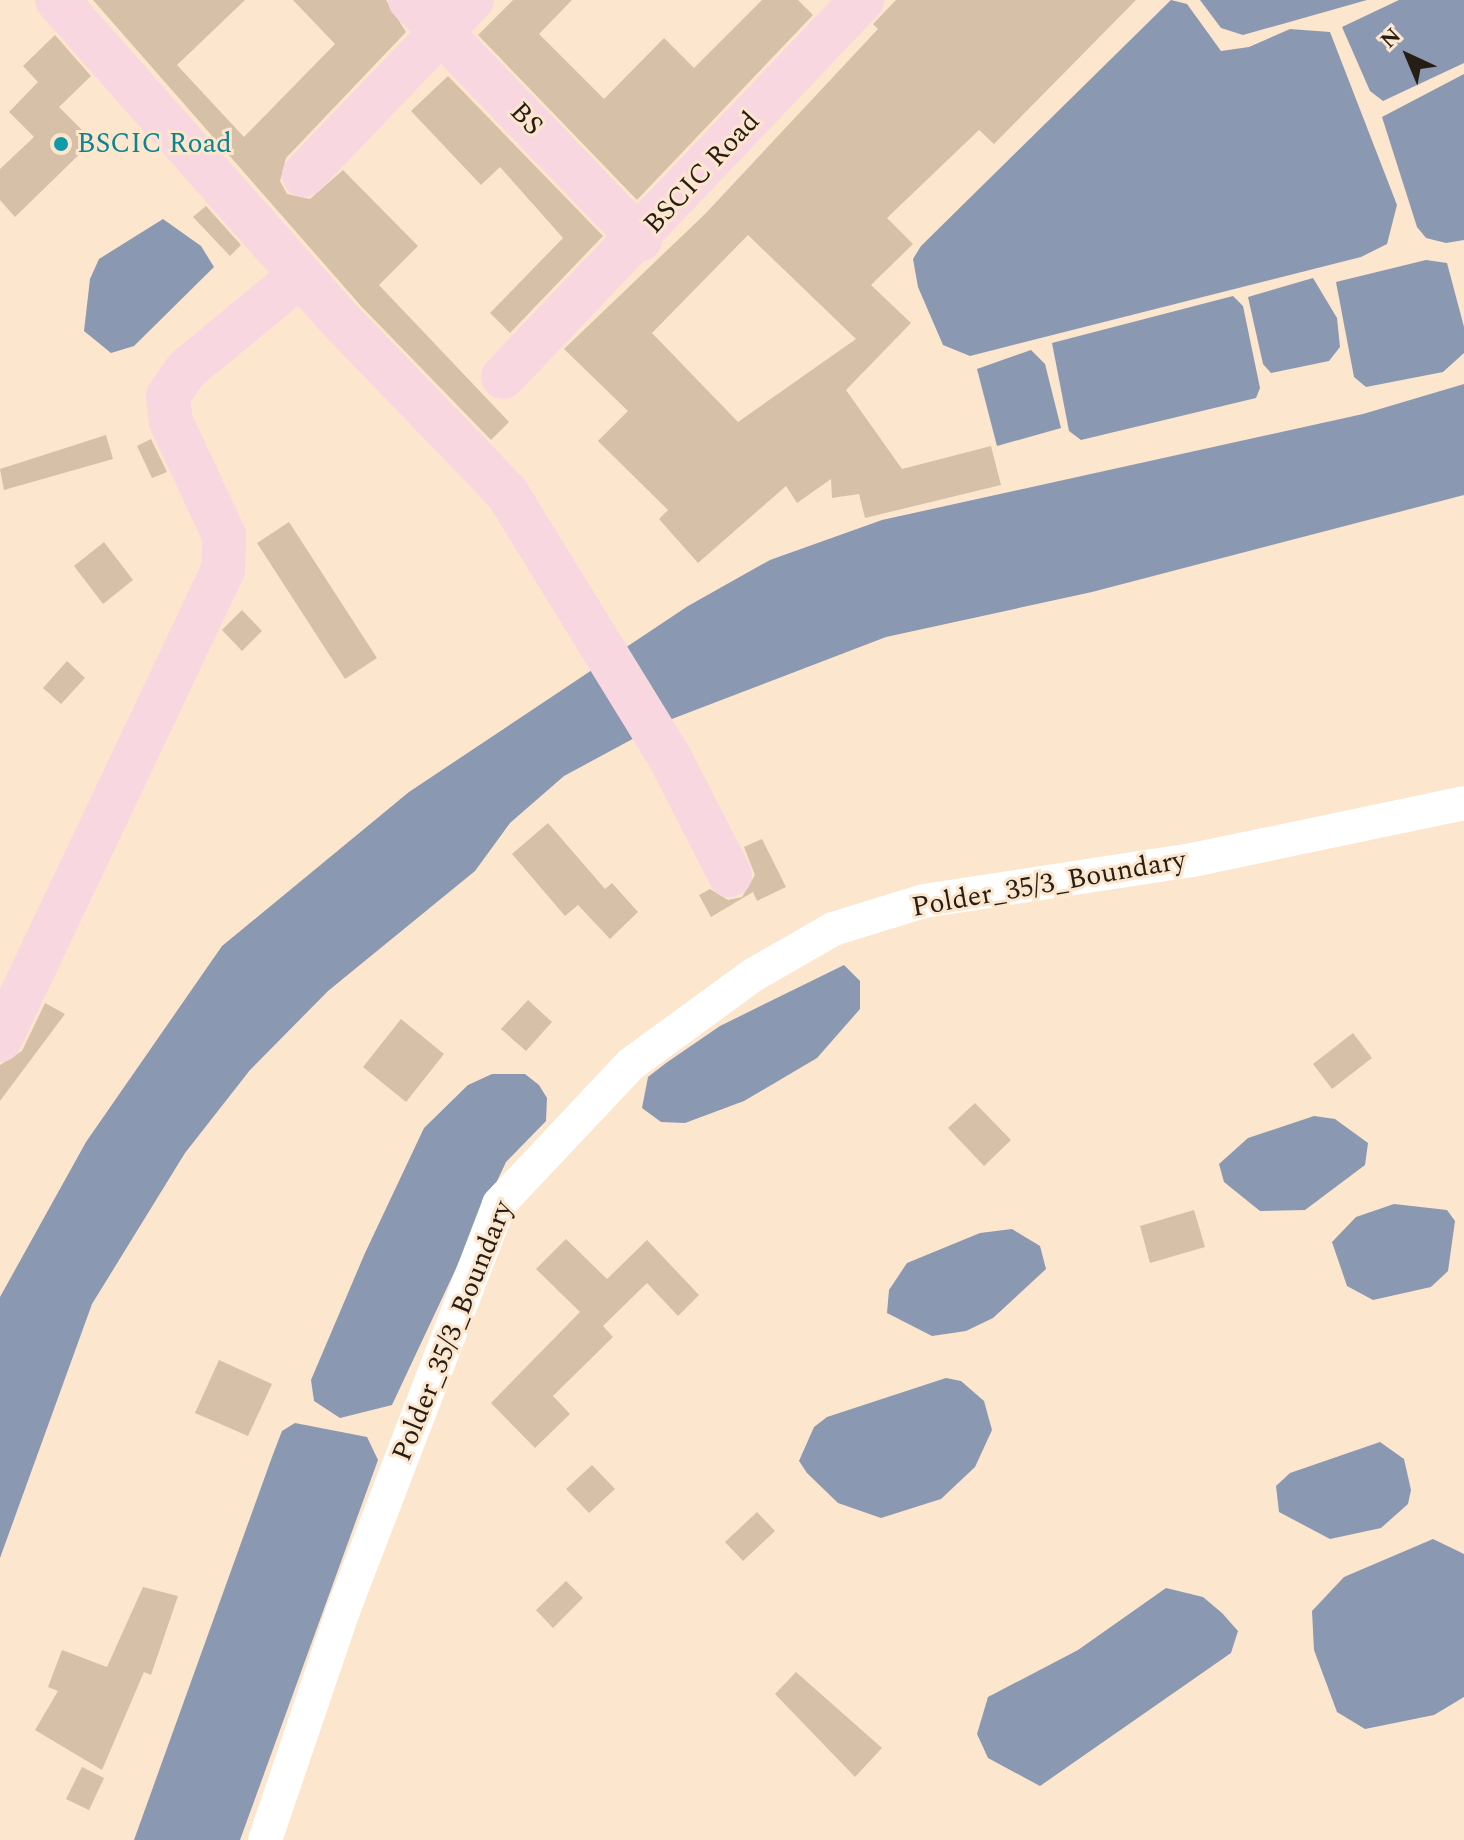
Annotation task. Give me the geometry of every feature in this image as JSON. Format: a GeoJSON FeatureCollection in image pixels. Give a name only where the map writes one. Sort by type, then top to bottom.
{"type":"FeatureCollection","features":[{"type":"Feature","properties":{"kind":"street"},"geometry":{"type":"LineString","coordinates":[[57,0],[300,276],[507,493],[669,756],[730,875]]}},
{"type":"Feature","properties":{"kind":"street","name":"BS"},"geometry":{"type":"LineString","coordinates":[[410,0],[458,15],[640,239]]}},
{"type":"Feature","properties":{"kind":"street","name":"BSCIC Road"},"geometry":{"type":"LineString","coordinates":[[503,377],[640,239],[862,0]]}},
{"type":"Feature","properties":{"kind":"street"},"geometry":{"type":"LineString","coordinates":[[304,175],[458,15]]}},
{"type":"Feature","properties":{"kind":"street"},"geometry":{"type":"LineString","coordinates":[[0,1040],[223,570],[224,535],[171,422],[168,396],[187,369],[300,276]]}},
{"type":"Feature","properties":{"kind":"street","name":"Polder_35/3_Boundary"},"geometry":{"type":"LineString","coordinates":[[265,1840],[343,1611],[499,1204],[631,1064],[753,975],[848,925],[924,901],[1197,859],[1464,803]]}},
{"type":"Feature","properties":{"kind":"water"},"geometry":{"type":"Polygon","coordinates":[[[1171,0],[1187,4],[1221,51],[1249,47],[1290,29],[1330,32],[1397,205],[1387,244],[1361,257],[970,356],[943,345],[918,287],[913,259],[921,246],[1171,0]]]}},
{"type":"Feature","properties":{"kind":"water"},"geometry":{"type":"Polygon","coordinates":[[[1200,0],[1367,0],[1243,35],[1221,28],[1200,0]]]}},
{"type":"Feature","properties":{"kind":"water"},"geometry":{"type":"Polygon","coordinates":[[[1399,0],[1464,0],[1464,63],[1383,101],[1370,91],[1342,27],[1399,0]]]}},
{"type":"Feature","properties":{"kind":"water"},"geometry":{"type":"Polygon","coordinates":[[[1464,74],[1464,240],[1446,243],[1426,238],[1417,227],[1382,117],[1464,74]]]}},
{"type":"Feature","properties":{"kind":"water"},"geometry":{"type":"Polygon","coordinates":[[[163,219],[201,246],[214,267],[134,346],[111,353],[84,331],[90,279],[99,259],[163,219]]]}},
{"type":"Feature","properties":{"kind":"water"},"geometry":{"type":"Polygon","coordinates":[[[1426,260],[1447,263],[1464,327],[1464,353],[1443,372],[1366,387],[1354,377],[1336,282],[1426,260]]]}},
{"type":"Feature","properties":{"kind":"water"},"geometry":{"type":"Polygon","coordinates":[[[1313,278],[1337,318],[1340,347],[1329,361],[1271,373],[1263,364],[1248,297],[1313,278]]]}},
{"type":"Feature","properties":{"kind":"water"},"geometry":{"type":"Polygon","coordinates":[[[1233,296],[1243,306],[1260,388],[1256,398],[1081,440],[1069,431],[1052,343],[1233,296]]]}},
{"type":"Feature","properties":{"kind":"water"},"geometry":{"type":"Polygon","coordinates":[[[1031,350],[1045,364],[1061,428],[997,446],[977,369],[1031,350]]]}},
{"type":"Feature","properties":{"kind":"water"},"geometry":{"type":"Polygon","coordinates":[[[1464,384],[1464,495],[1092,592],[886,637],[664,722],[564,776],[510,823],[475,871],[328,991],[250,1070],[185,1153],[92,1304],[0,1558],[0,1297],[86,1142],[222,946],[409,792],[688,606],[770,560],[882,520],[1363,414],[1464,384]]]}},
{"type":"Feature","properties":{"kind":"water"},"geometry":{"type":"Polygon","coordinates":[[[844,965],[860,981],[860,1009],[817,1058],[744,1101],[685,1123],[661,1122],[642,1108],[648,1077],[666,1063],[720,1026],[844,965]]]}},
{"type":"Feature","properties":{"kind":"water"},"geometry":{"type":"Polygon","coordinates":[[[492,1074],[525,1074],[539,1085],[547,1098],[546,1121],[506,1162],[392,1405],[340,1418],[314,1401],[311,1380],[365,1253],[424,1128],[468,1085],[492,1074]]]}},
{"type":"Feature","properties":{"kind":"water"},"geometry":{"type":"Polygon","coordinates":[[[1314,1116],[1335,1119],[1368,1143],[1365,1165],[1305,1210],[1260,1211],[1224,1182],[1219,1164],[1248,1138],[1314,1116]]]}},
{"type":"Feature","properties":{"kind":"water"},"geometry":{"type":"Polygon","coordinates":[[[1394,1204],[1447,1210],[1455,1221],[1448,1271],[1431,1287],[1373,1300],[1347,1286],[1332,1242],[1356,1217],[1394,1204]]]}},
{"type":"Feature","properties":{"kind":"water"},"geometry":{"type":"Polygon","coordinates":[[[1012,1229],[1040,1246],[1046,1269],[993,1318],[966,1331],[932,1336],[887,1313],[889,1290],[907,1263],[980,1233],[1012,1229]]]}},
{"type":"Feature","properties":{"kind":"water"},"geometry":{"type":"Polygon","coordinates":[[[946,1378],[961,1381],[984,1401],[992,1430],[975,1467],[941,1499],[881,1518],[838,1503],[799,1461],[814,1427],[827,1417],[946,1378]]]}},
{"type":"Feature","properties":{"kind":"water"},"geometry":{"type":"Polygon","coordinates":[[[295,1423],[367,1437],[378,1460],[240,1840],[134,1840],[282,1431],[295,1423]]]}},
{"type":"Feature","properties":{"kind":"water"},"geometry":{"type":"Polygon","coordinates":[[[1380,1442],[1404,1459],[1411,1490],[1408,1504],[1381,1528],[1330,1539],[1279,1512],[1276,1486],[1290,1473],[1380,1442]]]}},
{"type":"Feature","properties":{"kind":"water"},"geometry":{"type":"Polygon","coordinates":[[[1433,1539],[1464,1554],[1464,1697],[1434,1715],[1365,1729],[1337,1712],[1314,1650],[1312,1611],[1344,1577],[1433,1539]]]}},
{"type":"Feature","properties":{"kind":"water"},"geometry":{"type":"Polygon","coordinates":[[[1166,1588],[1203,1597],[1222,1613],[1238,1631],[1231,1653],[1040,1786],[988,1758],[977,1734],[988,1697],[1078,1650],[1166,1588]]]}},
{"type":"Feature","properties":{"kind":"building"},"geometry":{"type":"Polygon","coordinates":[[[93,0],[245,0],[177,65],[244,137],[335,44],[293,0],[386,0],[406,32],[286,158],[280,181],[287,194],[310,199],[343,170],[418,246],[379,285],[509,422],[491,440],[361,306],[93,0]]]}},
{"type":"Feature","properties":{"kind":"building"},"geometry":{"type":"Polygon","coordinates":[[[513,0],[572,0],[539,34],[604,99],[664,38],[694,68],[762,0],[798,0],[813,15],[637,200],[478,35],[513,0]]]}},
{"type":"Feature","properties":{"kind":"building"},"geometry":{"type":"Polygon","coordinates":[[[896,0],[1136,0],[994,144],[979,130],[887,218],[913,244],[871,285],[911,323],[846,390],[902,469],[991,446],[1001,485],[865,518],[859,494],[832,498],[831,479],[797,503],[786,486],[698,563],[659,519],[668,510],[598,441],[628,411],[564,349],[705,214],[878,29],[873,24],[896,0]],[[748,235],[652,333],[738,422],[856,339],[748,235]]]}},
{"type":"Feature","properties":{"kind":"building"},"geometry":{"type":"Polygon","coordinates":[[[55,35],[91,76],[59,107],[93,141],[15,217],[0,200],[0,169],[34,137],[9,112],[38,82],[23,66],[55,35]]]}},
{"type":"Feature","properties":{"kind":"building"},"geometry":{"type":"Polygon","coordinates":[[[448,76],[603,236],[510,333],[490,313],[563,238],[500,167],[481,185],[411,111],[448,76]]]}},
{"type":"Feature","properties":{"kind":"building"},"geometry":{"type":"Polygon","coordinates":[[[206,206],[241,245],[230,256],[193,217],[206,206]]]}},
{"type":"Feature","properties":{"kind":"building"},"geometry":{"type":"Polygon","coordinates":[[[106,435],[113,459],[4,490],[0,469],[106,435]]]}},
{"type":"Feature","properties":{"kind":"building"},"geometry":{"type":"Polygon","coordinates":[[[151,439],[167,472],[152,478],[137,446],[151,439]]]}},
{"type":"Feature","properties":{"kind":"building"},"geometry":{"type":"Polygon","coordinates":[[[289,522],[377,658],[345,679],[257,543],[289,522]]]}},
{"type":"Feature","properties":{"kind":"building"},"geometry":{"type":"Polygon","coordinates":[[[104,542],[133,580],[103,604],[74,566],[104,542]]]}},
{"type":"Feature","properties":{"kind":"building"},"geometry":{"type":"Polygon","coordinates":[[[242,610],[262,631],[242,651],[222,630],[242,610]]]}},
{"type":"Feature","properties":{"kind":"building"},"geometry":{"type":"Polygon","coordinates":[[[67,661],[85,678],[61,704],[43,688],[67,661]]]}},
{"type":"Feature","properties":{"kind":"building"},"geometry":{"type":"Polygon","coordinates":[[[548,823],[605,889],[612,883],[638,912],[610,939],[578,905],[565,916],[512,854],[548,823]]]}},
{"type":"Feature","properties":{"kind":"building"},"geometry":{"type":"Polygon","coordinates":[[[762,839],[786,887],[757,901],[753,892],[711,917],[699,895],[710,889],[728,900],[742,897],[755,875],[744,847],[762,839]]]}},
{"type":"Feature","properties":{"kind":"building"},"geometry":{"type":"Polygon","coordinates":[[[528,1000],[552,1022],[526,1051],[501,1029],[528,1000]]]}},
{"type":"Feature","properties":{"kind":"building"},"geometry":{"type":"Polygon","coordinates":[[[45,1003],[65,1014],[0,1101],[0,1065],[22,1051],[45,1003]]]}},
{"type":"Feature","properties":{"kind":"building"},"geometry":{"type":"Polygon","coordinates":[[[401,1019],[444,1054],[406,1102],[363,1067],[401,1019]]]}},
{"type":"Feature","properties":{"kind":"building"},"geometry":{"type":"Polygon","coordinates":[[[1353,1033],[1372,1058],[1332,1089],[1313,1064],[1353,1033]]]}},
{"type":"Feature","properties":{"kind":"building"},"geometry":{"type":"Polygon","coordinates":[[[975,1103],[1011,1140],[984,1166],[948,1128],[975,1103]]]}},
{"type":"Feature","properties":{"kind":"building"},"geometry":{"type":"Polygon","coordinates":[[[1194,1210],[1205,1247],[1150,1263],[1140,1226],[1194,1210]]]}},
{"type":"Feature","properties":{"kind":"building"},"geometry":{"type":"Polygon","coordinates":[[[566,1239],[607,1279],[647,1240],[699,1295],[678,1316],[647,1283],[603,1326],[613,1337],[553,1396],[570,1414],[535,1448],[491,1403],[580,1312],[536,1269],[566,1239]]]}},
{"type":"Feature","properties":{"kind":"building"},"geometry":{"type":"Polygon","coordinates":[[[219,1360],[272,1384],[248,1436],[195,1413],[219,1360]]]}},
{"type":"Feature","properties":{"kind":"building"},"geometry":{"type":"Polygon","coordinates":[[[592,1465],[615,1489],[589,1513],[566,1489],[592,1465]]]}},
{"type":"Feature","properties":{"kind":"building"},"geometry":{"type":"Polygon","coordinates":[[[757,1512],[775,1531],[743,1561],[725,1542],[757,1512]]]}},
{"type":"Feature","properties":{"kind":"building"},"geometry":{"type":"Polygon","coordinates":[[[566,1581],[583,1598],[553,1628],[536,1610],[566,1581]]]}},
{"type":"Feature","properties":{"kind":"building"},"geometry":{"type":"Polygon","coordinates":[[[143,1587],[178,1596],[151,1675],[144,1672],[102,1770],[35,1730],[58,1691],[48,1687],[62,1650],[107,1667],[143,1587]]]}},
{"type":"Feature","properties":{"kind":"building"},"geometry":{"type":"Polygon","coordinates":[[[796,1672],[882,1748],[855,1777],[775,1694],[796,1672]]]}},
{"type":"Feature","properties":{"kind":"building"},"geometry":{"type":"Polygon","coordinates":[[[82,1767],[104,1778],[89,1810],[66,1799],[82,1767]]]}},
{"type":"Feature","properties":{"kind":"place","name":"BSCIC Road"},"geometry":{"type":"Point","coordinates":[61,144]}}]}
